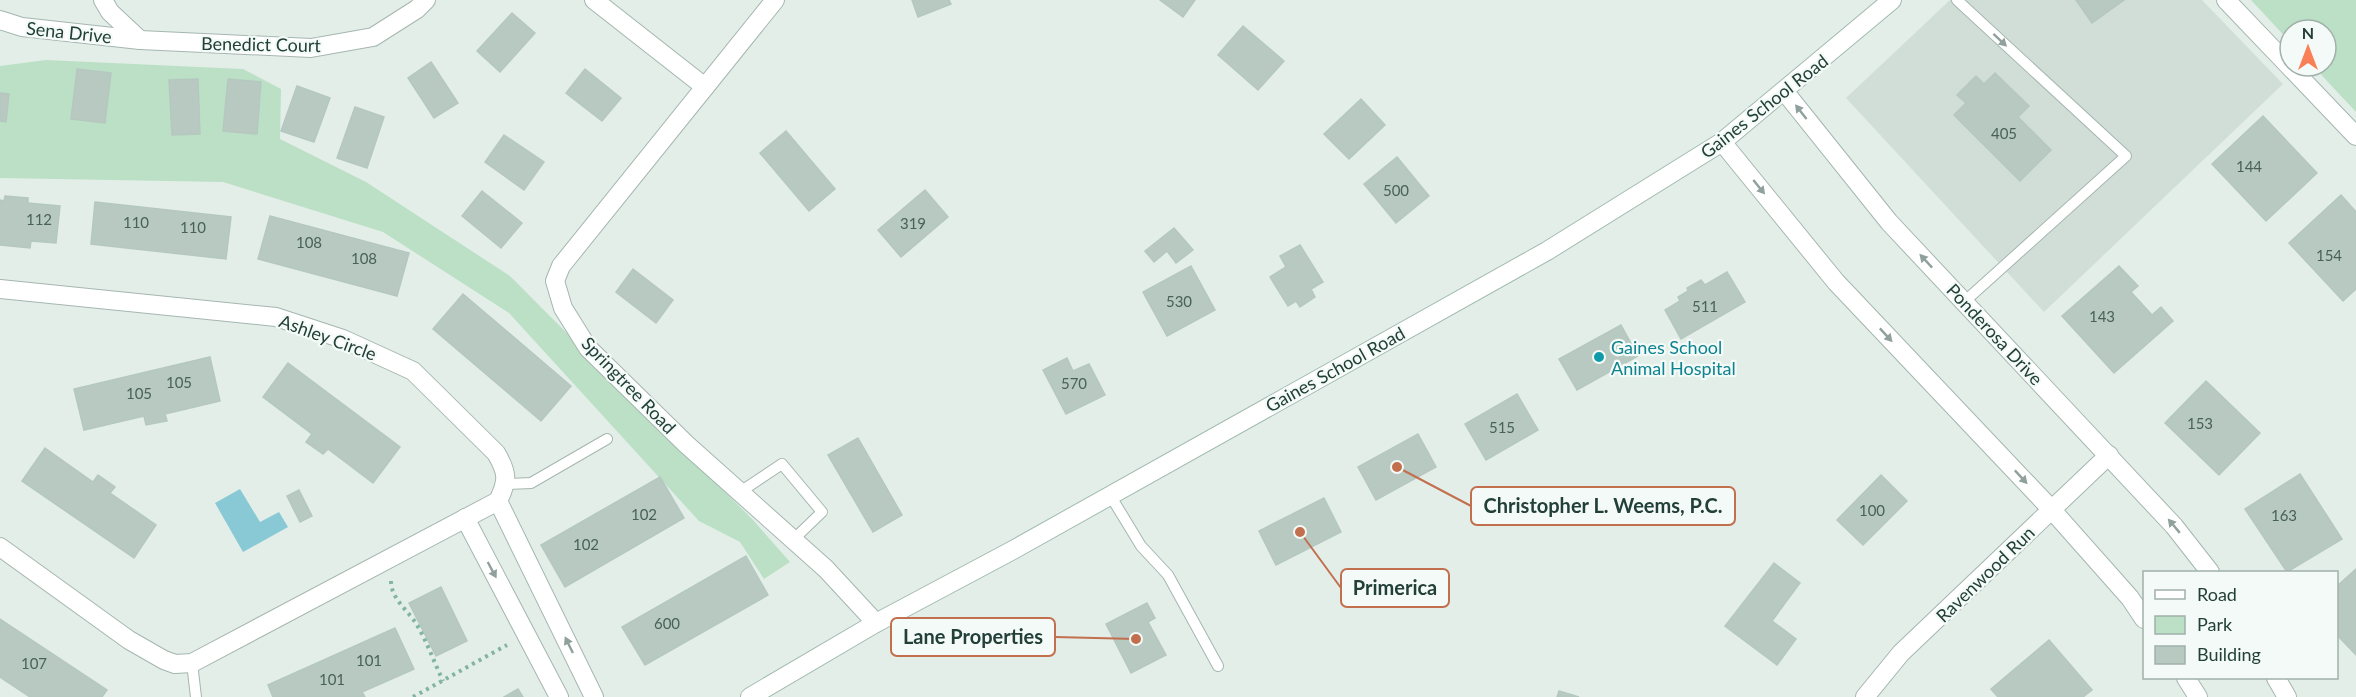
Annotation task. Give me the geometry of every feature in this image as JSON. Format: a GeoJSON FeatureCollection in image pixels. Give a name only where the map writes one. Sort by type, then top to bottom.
{"type":"FeatureCollection","features":[{"type":"Feature","properties":{"kind":"street"},"geometry":{"type":"LineString","coordinates":[[103,0],[110,12],[140,40]]}},
{"type":"Feature","properties":{"kind":"street","name":"Benedict Court"},"geometry":{"type":"LineString","coordinates":[[140,40],[311,48],[373,37],[417,9],[426,0]]}},
{"type":"Feature","properties":{"kind":"street"},"geometry":{"type":"LineString","coordinates":[[594,0],[705,87]]}},
{"type":"Feature","properties":{"kind":"street","name":"Springtree Road"},"geometry":{"type":"LineString","coordinates":[[775,0],[561,266],[555,280],[563,308],[588,348],[686,444],[826,569],[876,623]]}},
{"type":"Feature","properties":{"kind":"street","name":"Gaines School Road"},"geometry":{"type":"LineString","coordinates":[[752,697],[876,623],[1547,251],[1722,142],[1785,92],[1892,0]]}},
{"type":"Feature","properties":{"kind":"street"},"geometry":{"type":"LineString","coordinates":[[2226,0],[2356,136]]}},
{"type":"Feature","properties":{"kind":"street","name":"Sena Drive"},"geometry":{"type":"LineString","coordinates":[[0,20],[22,27],[140,40]]}},
{"type":"Feature","properties":{"kind":"street","name":"Ponderosa Drive"},"geometry":{"type":"LineString","coordinates":[[1785,92],[1889,222],[2174,526],[2208,571]]}},
{"type":"Feature","properties":{"kind":"street"},"geometry":{"type":"LineString","coordinates":[[1722,142],[1836,282],[2052,510],[2130,598],[2143,616]]}},
{"type":"Feature","properties":{"kind":"street","name":"Ashley Circle"},"geometry":{"type":"LineString","coordinates":[[0,289],[276,317],[343,339],[413,371],[496,453],[504,466],[507,484]]}},
{"type":"Feature","properties":{"kind":"street","name":"Ravenwood Run"},"geometry":{"type":"LineString","coordinates":[[1866,697],[1901,653],[2109,455]]}},
{"type":"Feature","properties":{"kind":"street"},"geometry":{"type":"LineString","coordinates":[[0,546],[129,640],[164,660],[175,664],[192,663],[498,501],[507,484]]}},
{"type":"Feature","properties":{"kind":"street"},"geometry":{"type":"LineString","coordinates":[[498,501],[594,697]]}},
{"type":"Feature","properties":{"kind":"street"},"geometry":{"type":"LineString","coordinates":[[465,518],[559,697]]}},
{"type":"Feature","properties":{"kind":"street"},"geometry":{"type":"LineString","coordinates":[[2187,679],[2198,697]]}},
{"type":"Feature","properties":{"kind":"street"},"geometry":{"type":"LineString","coordinates":[[2277,679],[2287,697]]}},
{"type":"Feature","properties":{"kind":"lane"},"geometry":{"type":"LineString","coordinates":[[1957,0],[2126,156],[1964,302]]}},
{"type":"Feature","properties":{"kind":"lane"},"geometry":{"type":"LineString","coordinates":[[507,484],[531,483],[607,440]]}},
{"type":"Feature","properties":{"kind":"lane"},"geometry":{"type":"LineString","coordinates":[[740,492],[782,464],[822,512],[794,539]]}},
{"type":"Feature","properties":{"kind":"lane"},"geometry":{"type":"LineString","coordinates":[[1110,495],[1141,546],[1168,576],[1218,666]]}},
{"type":"Feature","properties":{"kind":"lane"},"geometry":{"type":"LineString","coordinates":[[192,663],[196,697]]}},
{"type":"Feature","properties":{"kind":"path"},"geometry":{"type":"LineString","coordinates":[[383,561],[392,578],[392,587],[399,602],[416,624],[443,681]]}},
{"type":"Feature","properties":{"kind":"path"},"geometry":{"type":"LineString","coordinates":[[413,697],[526,635]]}},
{"type":"Feature","properties":{"kind":"shaded area"},"geometry":{"type":"Polygon","coordinates":[[[1950,0],[2202,0],[2283,84],[2044,312],[1846,98],[1950,0]]]}},
{"type":"Feature","properties":{"kind":"green space"},"geometry":{"type":"Polygon","coordinates":[[[2251,0],[2356,0],[2356,112],[2324,78],[2338,78],[2338,18],[2278,18],[2278,29],[2251,0]]]}},
{"type":"Feature","properties":{"kind":"green space"},"geometry":{"type":"Polygon","coordinates":[[[46,60],[243,69],[281,89],[280,139],[366,182],[510,276],[753,520],[790,562],[764,579],[740,542],[699,521],[509,313],[383,232],[223,182],[0,178],[0,66],[46,60]]]}},
{"type":"Feature","properties":{"kind":"water"},"geometry":{"type":"Polygon","coordinates":[[[240,489],[260,522],[279,512],[288,527],[243,552],[215,503],[240,489]]]}},
{"type":"Feature","properties":{"kind":"building"},"geometry":{"type":"Polygon","coordinates":[[[912,0],[949,0],[951,4],[918,17],[912,0]]]}},
{"type":"Feature","properties":{"kind":"building"},"geometry":{"type":"Polygon","coordinates":[[[1160,0],[1195,0],[1183,17],[1160,0]]]}},
{"type":"Feature","properties":{"kind":"building"},"geometry":{"type":"Polygon","coordinates":[[[2076,0],[2124,0],[2092,23],[2076,0]]]}},
{"type":"Feature","properties":{"kind":"building"},"geometry":{"type":"Polygon","coordinates":[[[512,13],[535,33],[500,72],[477,51],[512,13]]]}},
{"type":"Feature","properties":{"kind":"building"},"geometry":{"type":"Polygon","coordinates":[[[1243,26],[1284,61],[1258,90],[1218,55],[1243,26]]]}},
{"type":"Feature","properties":{"kind":"building"},"geometry":{"type":"Polygon","coordinates":[[[431,62],[458,103],[434,118],[408,78],[431,62]]]}},
{"type":"Feature","properties":{"kind":"building"},"geometry":{"type":"Polygon","coordinates":[[[77,69],[111,73],[105,123],[71,119],[77,69]]]}},
{"type":"Feature","properties":{"kind":"building"},"geometry":{"type":"Polygon","coordinates":[[[585,69],[621,98],[602,121],[566,93],[585,69]]]}},
{"type":"Feature","properties":{"kind":"building"},"geometry":{"type":"Polygon","coordinates":[[[1995,73],[2029,106],[2018,117],[2051,150],[2020,181],[1954,115],[1966,103],[1957,95],[1976,76],[1984,84],[1995,73]]]}},
{"type":"Feature","properties":{"kind":"building"},"geometry":{"type":"Polygon","coordinates":[[[198,79],[200,134],[172,135],[169,80],[198,79]]]}},
{"type":"Feature","properties":{"kind":"building"},"geometry":{"type":"Polygon","coordinates":[[[228,79],[261,82],[257,134],[223,131],[228,79]]]}},
{"type":"Feature","properties":{"kind":"building"},"geometry":{"type":"Polygon","coordinates":[[[297,86],[330,98],[314,142],[281,131],[297,86]]]}},
{"type":"Feature","properties":{"kind":"building"},"geometry":{"type":"Polygon","coordinates":[[[0,93],[9,94],[6,122],[0,121],[0,93]]]}},
{"type":"Feature","properties":{"kind":"building"},"geometry":{"type":"Polygon","coordinates":[[[1361,99],[1385,125],[1349,159],[1324,134],[1361,99]]]}},
{"type":"Feature","properties":{"kind":"building"},"geometry":{"type":"Polygon","coordinates":[[[355,107],[384,117],[367,168],[337,158],[355,107]]]}},
{"type":"Feature","properties":{"kind":"building"},"geometry":{"type":"Polygon","coordinates":[[[2263,116],[2317,173],[2266,221],[2212,164],[2263,116]]]}},
{"type":"Feature","properties":{"kind":"building"},"geometry":{"type":"Polygon","coordinates":[[[786,131],[835,189],[809,211],[760,153],[786,131]]]}},
{"type":"Feature","properties":{"kind":"building"},"geometry":{"type":"Polygon","coordinates":[[[504,135],[544,162],[524,190],[485,162],[504,135]]]}},
{"type":"Feature","properties":{"kind":"building"},"geometry":{"type":"Polygon","coordinates":[[[1397,157],[1429,196],[1396,223],[1364,184],[1397,157]]]}},
{"type":"Feature","properties":{"kind":"building"},"geometry":{"type":"Polygon","coordinates":[[[925,190],[948,217],[901,257],[878,230],[925,190]]]}},
{"type":"Feature","properties":{"kind":"building"},"geometry":{"type":"Polygon","coordinates":[[[482,191],[522,223],[501,248],[462,216],[482,191]]]}},
{"type":"Feature","properties":{"kind":"building"},"geometry":{"type":"Polygon","coordinates":[[[2341,195],[2356,212],[2356,289],[2343,301],[2289,243],[2341,195]]]}},
{"type":"Feature","properties":{"kind":"building"},"geometry":{"type":"Polygon","coordinates":[[[5,196],[28,198],[28,203],[60,206],[56,243],[31,241],[30,248],[0,245],[0,200],[4,201],[5,196]]]}},
{"type":"Feature","properties":{"kind":"building"},"geometry":{"type":"Polygon","coordinates":[[[95,202],[231,217],[226,259],[91,244],[95,202]]]}},
{"type":"Feature","properties":{"kind":"building"},"geometry":{"type":"Polygon","coordinates":[[[270,216],[409,253],[397,296],[258,259],[270,216]]]}},
{"type":"Feature","properties":{"kind":"building"},"geometry":{"type":"Polygon","coordinates":[[[1174,228],[1193,250],[1176,263],[1167,251],[1154,262],[1145,251],[1174,228]]]}},
{"type":"Feature","properties":{"kind":"building"},"geometry":{"type":"Polygon","coordinates":[[[1300,245],[1323,282],[1311,289],[1315,297],[1300,307],[1296,301],[1288,306],[1270,277],[1286,267],[1280,256],[1300,245]]]}},
{"type":"Feature","properties":{"kind":"building"},"geometry":{"type":"Polygon","coordinates":[[[1191,266],[1215,310],[1167,336],[1143,292],[1191,266]]]}},
{"type":"Feature","properties":{"kind":"building"},"geometry":{"type":"Polygon","coordinates":[[[2119,266],[2138,286],[2131,292],[2152,315],[2161,307],[2173,321],[2114,373],[2062,316],[2119,266]]]}},
{"type":"Feature","properties":{"kind":"building"},"geometry":{"type":"Polygon","coordinates":[[[633,269],[673,300],[656,323],[616,292],[633,269]]]}},
{"type":"Feature","properties":{"kind":"building"},"geometry":{"type":"Polygon","coordinates":[[[1727,272],[1745,302],[1681,339],[1665,310],[1680,301],[1678,297],[1688,291],[1687,288],[1701,280],[1705,285],[1727,272]]]}},
{"type":"Feature","properties":{"kind":"building"},"geometry":{"type":"Polygon","coordinates":[[[463,294],[571,386],[541,421],[433,329],[463,294]]]}},
{"type":"Feature","properties":{"kind":"building","name":"Gaines School Animal Hospital"},"geometry":{"type":"Polygon","coordinates":[[[1621,325],[1638,356],[1577,390],[1559,359],[1621,325]]]}},
{"type":"Feature","properties":{"kind":"building"},"geometry":{"type":"Polygon","coordinates":[[[210,357],[220,401],[165,414],[167,421],[146,425],[144,416],[84,430],[74,389],[210,357]]]}},
{"type":"Feature","properties":{"kind":"building"},"geometry":{"type":"Polygon","coordinates":[[[1067,358],[1073,371],[1089,364],[1105,395],[1066,414],[1043,370],[1067,358]]]}},
{"type":"Feature","properties":{"kind":"building"},"geometry":{"type":"Polygon","coordinates":[[[288,363],[400,447],[373,483],[328,449],[323,454],[306,442],[312,434],[263,397],[288,363]]]}},
{"type":"Feature","properties":{"kind":"building"},"geometry":{"type":"Polygon","coordinates":[[[2206,381],[2260,433],[2219,475],[2165,423],[2206,381]]]}},
{"type":"Feature","properties":{"kind":"building"},"geometry":{"type":"Polygon","coordinates":[[[1517,394],[1538,430],[1486,460],[1465,424],[1517,394]]]}},
{"type":"Feature","properties":{"kind":"building"},"geometry":{"type":"Polygon","coordinates":[[[1418,434],[1436,467],[1376,500],[1358,467],[1418,434]]]}},
{"type":"Feature","properties":{"kind":"building"},"geometry":{"type":"Polygon","coordinates":[[[858,438],[902,515],[873,532],[828,455],[858,438]]]}},
{"type":"Feature","properties":{"kind":"building"},"geometry":{"type":"Polygon","coordinates":[[[45,448],[93,482],[98,475],[115,487],[110,493],[156,525],[134,558],[22,481],[45,448]]]}},
{"type":"Feature","properties":{"kind":"building"},"geometry":{"type":"Polygon","coordinates":[[[2300,474],[2342,539],[2286,571],[2245,509],[2300,474]]]}},
{"type":"Feature","properties":{"kind":"building"},"geometry":{"type":"Polygon","coordinates":[[[1881,475],[1907,501],[1863,545],[1837,520],[1881,475]]]}},
{"type":"Feature","properties":{"kind":"building"},"geometry":{"type":"Polygon","coordinates":[[[660,477],[684,518],[565,587],[541,545],[660,477]]]}},
{"type":"Feature","properties":{"kind":"building"},"geometry":{"type":"Polygon","coordinates":[[[299,490],[312,516],[300,522],[287,496],[299,490]]]}},
{"type":"Feature","properties":{"kind":"building"},"geometry":{"type":"Polygon","coordinates":[[[1324,498],[1341,532],[1276,565],[1259,531],[1324,498]]]}},
{"type":"Feature","properties":{"kind":"building"},"geometry":{"type":"Polygon","coordinates":[[[746,556],[768,595],[645,665],[622,627],[746,556]]]}},
{"type":"Feature","properties":{"kind":"building"},"geometry":{"type":"Polygon","coordinates":[[[1774,563],[1800,583],[1772,621],[1796,639],[1777,665],[1725,626],[1774,563]]]}},
{"type":"Feature","properties":{"kind":"building"},"geometry":{"type":"Polygon","coordinates":[[[2356,569],[2356,655],[2338,636],[2338,585],[2356,569]]]}},
{"type":"Feature","properties":{"kind":"building"},"geometry":{"type":"Polygon","coordinates":[[[441,587],[467,641],[436,656],[409,603],[441,587]]]}},
{"type":"Feature","properties":{"kind":"building"},"geometry":{"type":"Polygon","coordinates":[[[1147,603],[1155,618],[1148,622],[1166,655],[1131,673],[1106,624],[1147,603]]]}},
{"type":"Feature","properties":{"kind":"building"},"geometry":{"type":"Polygon","coordinates":[[[0,619],[107,690],[102,697],[30,697],[0,677],[0,619]]]}},
{"type":"Feature","properties":{"kind":"building"},"geometry":{"type":"Polygon","coordinates":[[[395,628],[414,669],[362,692],[365,697],[273,697],[268,685],[395,628]]]}},
{"type":"Feature","properties":{"kind":"building"},"geometry":{"type":"Polygon","coordinates":[[[2049,640],[2092,690],[2083,697],[1998,697],[1991,689],[2049,640]]]}},
{"type":"Feature","properties":{"kind":"building"},"geometry":{"type":"Polygon","coordinates":[[[518,689],[523,697],[504,697],[518,689]]]}},
{"type":"Feature","properties":{"kind":"building"},"geometry":{"type":"Polygon","coordinates":[[[1559,691],[1579,697],[1557,697],[1559,691]]]}},
{"type":"Feature","properties":{"kind":"place","name":"Gaines School Animal Hospital"},"geometry":{"type":"Point","coordinates":[1599,357]}},
{"type":"Feature","properties":{"kind":"place","name":"Christopher L. Weems, P.C."},"geometry":{"type":"Point","coordinates":[1397,467]}},
{"type":"Feature","properties":{"kind":"place","name":"Primerica"},"geometry":{"type":"Point","coordinates":[1300,532]}},
{"type":"Feature","properties":{"kind":"place","name":"Lane Properties"},"geometry":{"type":"Point","coordinates":[1136,639]}}]}
